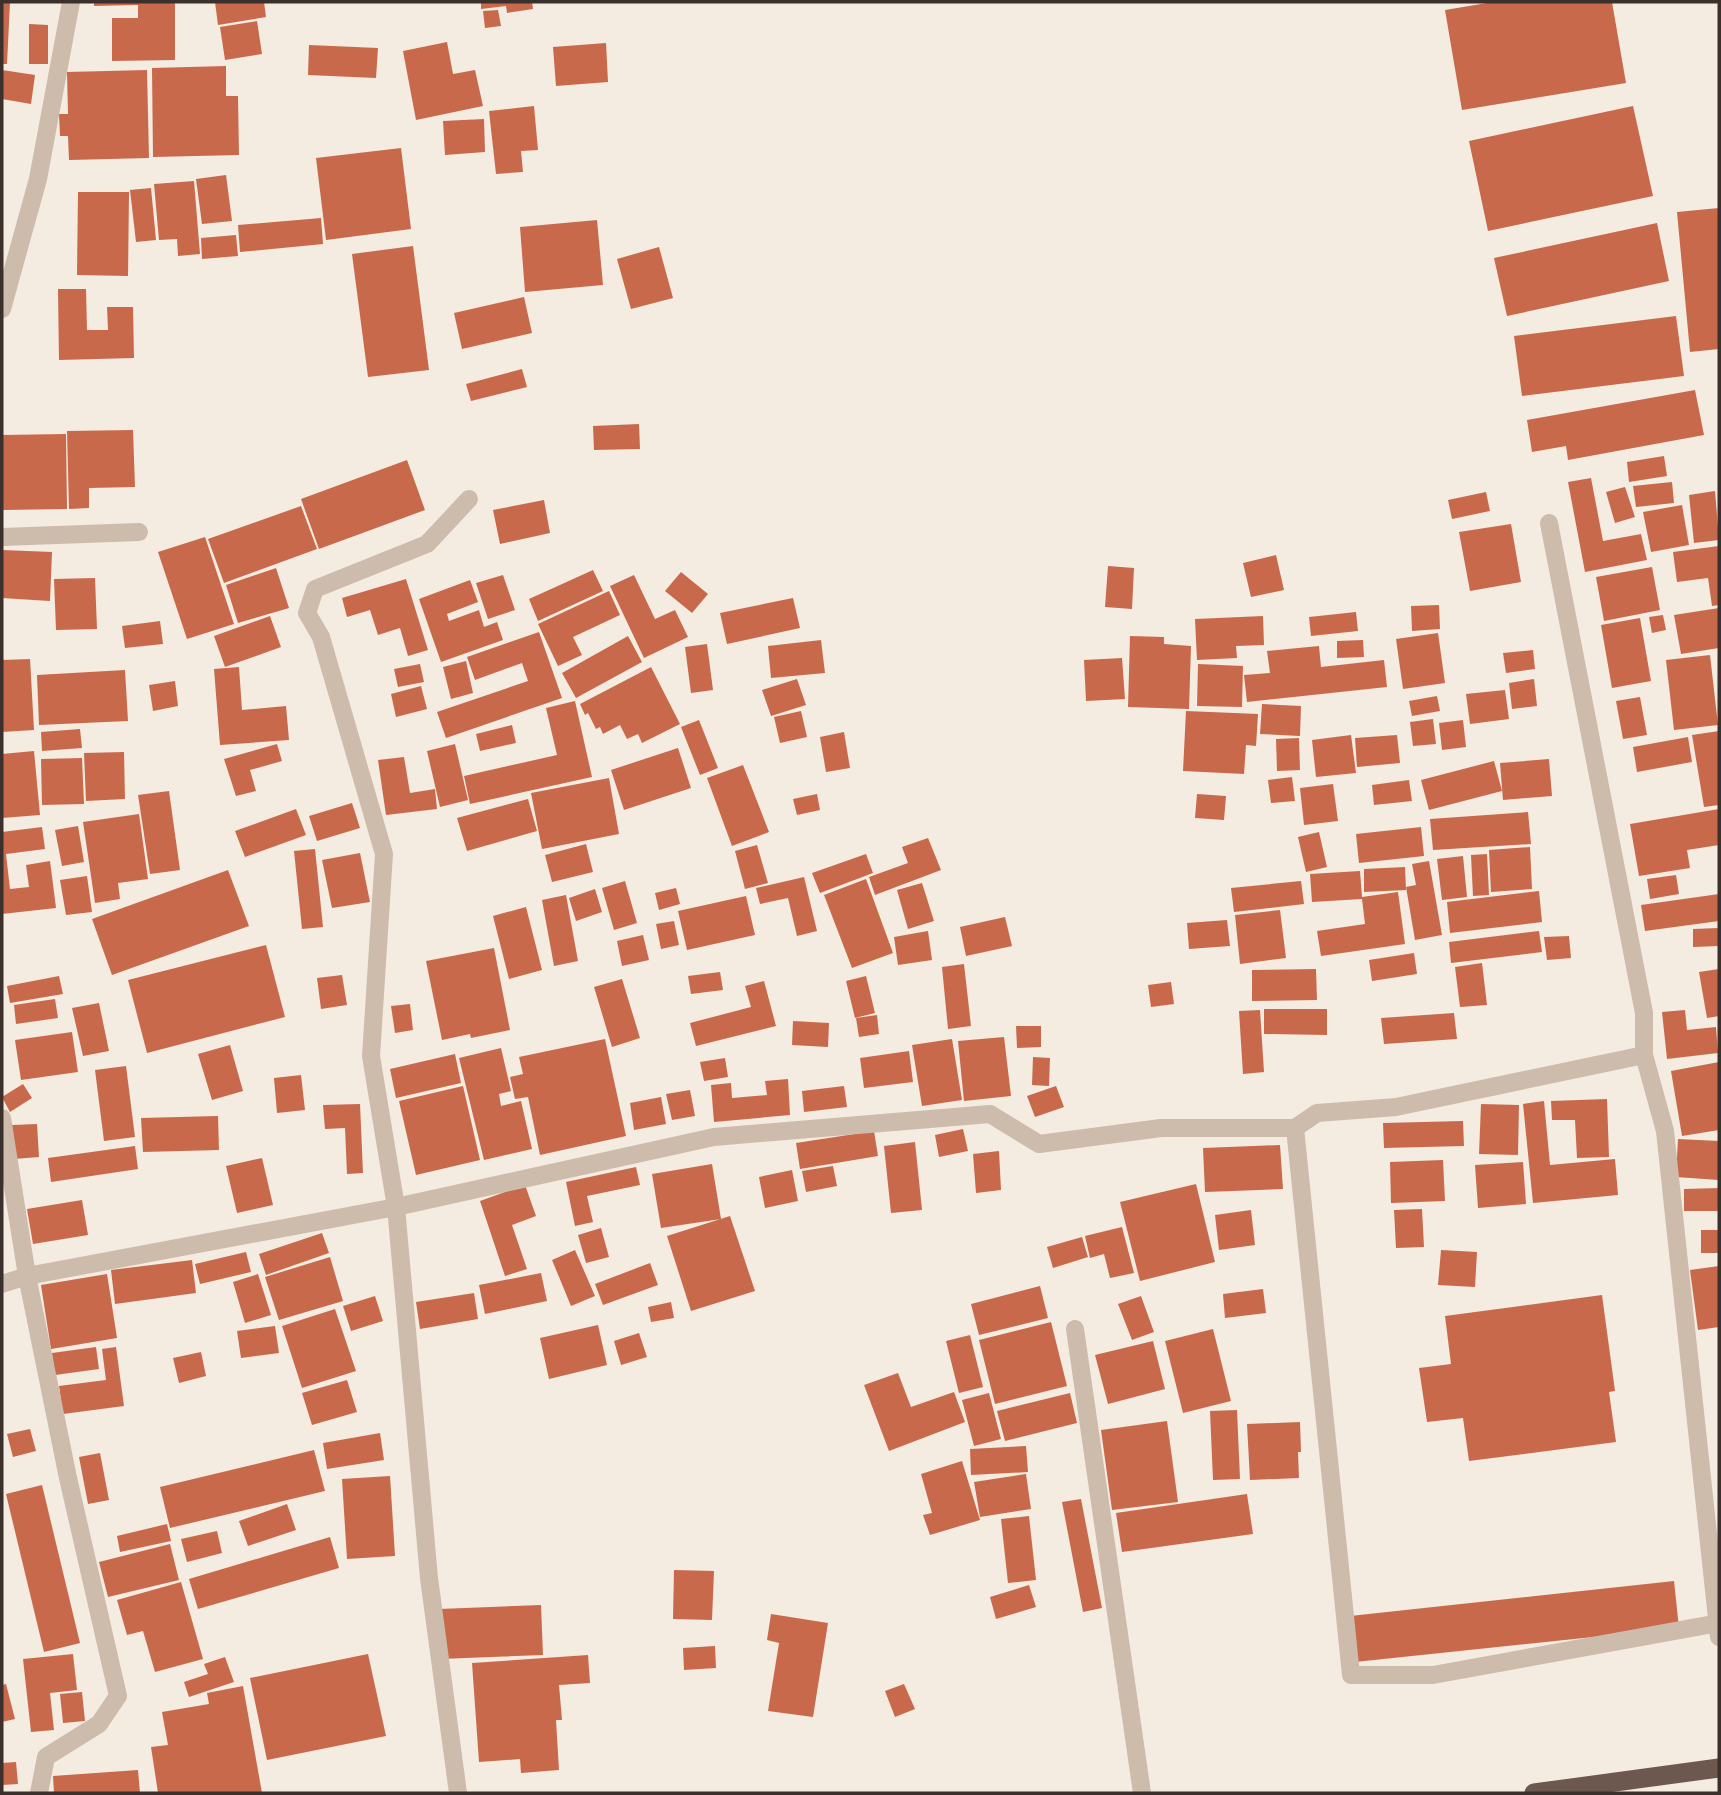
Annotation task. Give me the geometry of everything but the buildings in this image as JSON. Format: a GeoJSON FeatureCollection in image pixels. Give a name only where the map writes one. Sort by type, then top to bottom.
{"type":"FeatureCollection","features":[{"type":"Feature","properties":{"kind":"highway"},"geometry":{"type":"LineString","coordinates":[[1534,1793],[1719,1768]]}},
{"type":"Feature","properties":{"kind":"street"},"geometry":{"type":"LineString","coordinates":[[2,309],[38,179],[71,2]]}},
{"type":"Feature","properties":{"kind":"street"},"geometry":{"type":"LineString","coordinates":[[458,1793],[429,1578],[396,1207],[371,1056],[384,854],[321,637],[307,613],[315,589],[427,544],[469,499]]}},
{"type":"Feature","properties":{"kind":"street"},"geometry":{"type":"LineString","coordinates":[[1295,1128],[1350,1675],[1433,1675],[1719,1628],[1665,1131],[1644,1055],[1644,1013],[1549,523]]}},
{"type":"Feature","properties":{"kind":"street"},"geometry":{"type":"LineString","coordinates":[[2,537],[139,532]]}},
{"type":"Feature","properties":{"kind":"street"},"geometry":{"type":"LineString","coordinates":[[2,1284],[27,1276],[396,1207],[714,1137],[990,1114],[1039,1144],[1161,1128],[1295,1128],[1317,1113],[1396,1107],[1644,1055]]}},
{"type":"Feature","properties":{"kind":"street"},"geometry":{"type":"LineString","coordinates":[[2,1118],[27,1276],[68,1478],[117,1696],[99,1724],[46,1757],[39,1793]]}},
{"type":"Feature","properties":{"kind":"street"},"geometry":{"type":"LineString","coordinates":[[1075,1328],[1142,1793]]}}]}
